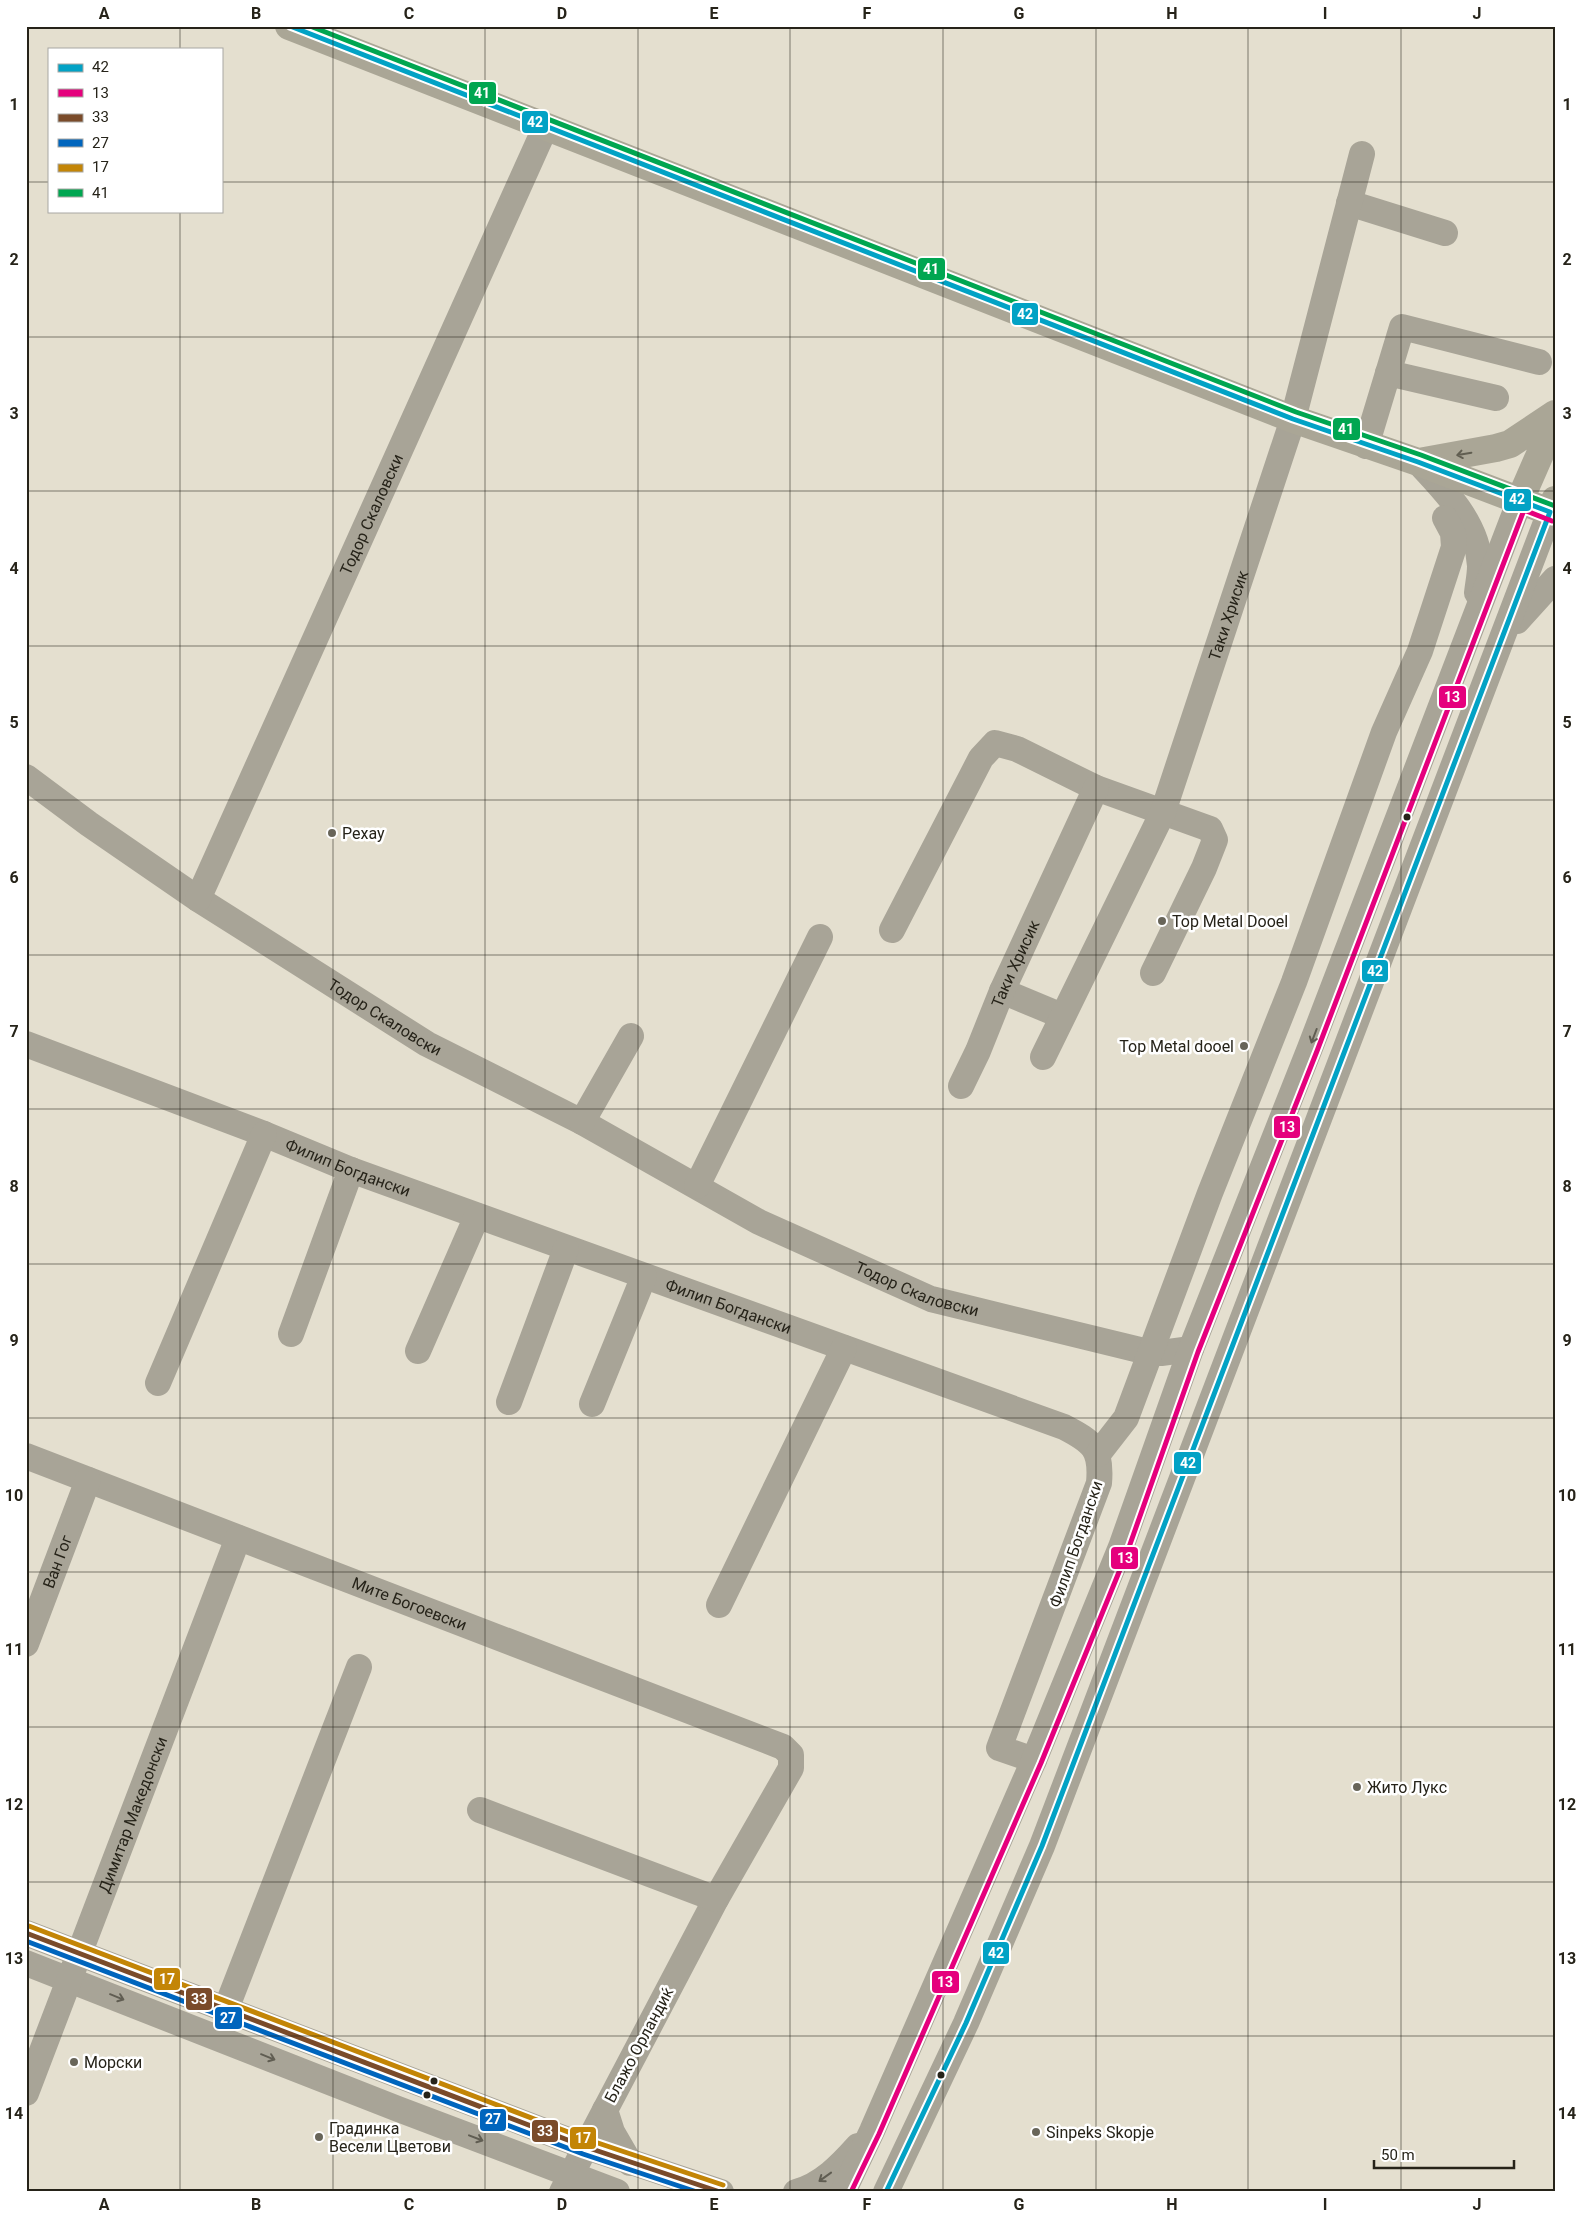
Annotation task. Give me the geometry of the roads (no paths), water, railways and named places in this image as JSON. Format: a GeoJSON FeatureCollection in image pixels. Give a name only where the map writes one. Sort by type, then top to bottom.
{"type":"FeatureCollection","features":[{"type":"Feature","properties":{"kind":"main road"},"geometry":{"type":"LineString","coordinates":[[289,26],[545,128],[1293,419],[1366,446],[1418,462],[1520,500],[1553,509]]}},
{"type":"Feature","properties":{"kind":"main road"},"geometry":{"type":"LineString","coordinates":[[1418,462],[1510,444],[1555,414]]}},
{"type":"Feature","properties":{"kind":"main road"},"geometry":{"type":"LineString","coordinates":[[1520,500],[1555,420]]}},
{"type":"Feature","properties":{"kind":"street","name":"Тодор Скаловски"},"geometry":{"type":"LineString","coordinates":[[198,899],[545,128]]}},
{"type":"Feature","properties":{"kind":"street","name":"Таки Хрисик"},"geometry":{"type":"LineString","coordinates":[[1043,1057],[1163,812],[1293,419],[1362,154]]}},
{"type":"Feature","properties":{"kind":"street"},"geometry":{"type":"LineString","coordinates":[[1349,204],[1445,233]]}},
{"type":"Feature","properties":{"kind":"street"},"geometry":{"type":"LineString","coordinates":[[1366,446],[1402,327],[1539,362]]}},
{"type":"Feature","properties":{"kind":"street"},"geometry":{"type":"LineString","coordinates":[[1388,373],[1496,398]]}},
{"type":"Feature","properties":{"kind":"street"},"geometry":{"type":"LineString","coordinates":[[1418,462],[1453,499],[1472,533],[1480,566],[1474,619]]}},
{"type":"Feature","properties":{"kind":"street"},"geometry":{"type":"LineString","coordinates":[[843,2192],[872,2131],[1034,1760],[1121,1547],[1191,1349],[1520,500]]}},
{"type":"Feature","properties":{"kind":"street"},"geometry":{"type":"LineString","coordinates":[[886,2192],[966,2023],[1042,1846],[1553,509]]}},
{"type":"Feature","properties":{"kind":"street"},"geometry":{"type":"LineString","coordinates":[[1098,1454],[1126,1418],[1152,1353],[1210,1193],[1294,982],[1381,741],[1420,651],[1454,548],[1453,533],[1445,518]]}},
{"type":"Feature","properties":{"kind":"street"},"geometry":{"type":"LineString","coordinates":[[1503,639],[1524,612],[1555,579]]}},
{"type":"Feature","properties":{"kind":"street"},"geometry":{"type":"LineString","coordinates":[[892,930],[981,758],[995,743],[1017,749],[1096,788],[1210,829],[1215,840],[1204,868],[1153,973]]}},
{"type":"Feature","properties":{"kind":"street","name":"Тодор Скаловски"},"geometry":{"type":"LineString","coordinates":[[26,778],[198,899],[427,1044],[582,1122],[759,1222],[931,1299],[1152,1353],[1160,1354],[1191,1349]]}},
{"type":"Feature","properties":{"kind":"street","name":"Таки Хрисик"},"geometry":{"type":"LineString","coordinates":[[961,1086],[978,1051],[1002,991],[1096,788]]}},
{"type":"Feature","properties":{"kind":"street"},"geometry":{"type":"LineString","coordinates":[[697,1186],[820,937]]}},
{"type":"Feature","properties":{"kind":"street"},"geometry":{"type":"LineString","coordinates":[[1002,991],[1062,1016]]}},
{"type":"Feature","properties":{"kind":"street"},"geometry":{"type":"LineString","coordinates":[[582,1122],[631,1036]]}},
{"type":"Feature","properties":{"kind":"street","name":"Филип Богдански"},"geometry":{"type":"LineString","coordinates":[[26,1044],[264,1134],[351,1170],[1064,1428],[1091,1444],[1098,1454],[1101,1467],[1099,1483],[1091,1509],[999,1748],[1034,1760]]}},
{"type":"Feature","properties":{"kind":"street"},"geometry":{"type":"LineString","coordinates":[[158,1383],[264,1134]]}},
{"type":"Feature","properties":{"kind":"street"},"geometry":{"type":"LineString","coordinates":[[291,1334],[351,1170]]}},
{"type":"Feature","properties":{"kind":"street"},"geometry":{"type":"LineString","coordinates":[[418,1351],[477,1216]]}},
{"type":"Feature","properties":{"kind":"street"},"geometry":{"type":"LineString","coordinates":[[509,1402],[566,1249]]}},
{"type":"Feature","properties":{"kind":"street"},"geometry":{"type":"LineString","coordinates":[[592,1404],[644,1276]]}},
{"type":"Feature","properties":{"kind":"street"},"geometry":{"type":"LineString","coordinates":[[719,1605],[844,1348]]}},
{"type":"Feature","properties":{"kind":"street","name":"Мите Богоевски"},"geometry":{"type":"LineString","coordinates":[[26,1456],[783,1747],[791,1755]]}},
{"type":"Feature","properties":{"kind":"street","name":"Ван Гог"},"geometry":{"type":"LineString","coordinates":[[26,1644],[88,1480]]}},
{"type":"Feature","properties":{"kind":"street","name":"Димитар Македонски"},"geometry":{"type":"LineString","coordinates":[[26,2093],[71,1980],[238,1538]]}},
{"type":"Feature","properties":{"kind":"street"},"geometry":{"type":"LineString","coordinates":[[226,2009],[359,1666]]}},
{"type":"Feature","properties":{"kind":"street","name":"Блажо Орландиќ"},"geometry":{"type":"LineString","coordinates":[[567,2183],[716,1899],[791,1768],[791,1755]]}},
{"type":"Feature","properties":{"kind":"street"},"geometry":{"type":"LineString","coordinates":[[480,1810],[716,1899]]}},
{"type":"Feature","properties":{"kind":"street"},"geometry":{"type":"LineString","coordinates":[[26,1933],[586,2147],[721,2192]]}},
{"type":"Feature","properties":{"kind":"street"},"geometry":{"type":"LineString","coordinates":[[26,1963],[567,2183],[617,2192]]}},
{"type":"Feature","properties":{"kind":"street"},"geometry":{"type":"LineString","coordinates":[[605,2110],[612,2132],[630,2162]]}},
{"type":"Feature","properties":{"kind":"street"},"geometry":{"type":"LineString","coordinates":[[796,2192],[818,2183],[832,2172],[872,2131]]}},
{"type":"Feature","properties":{"kind":"street"},"geometry":{"type":"LineString","coordinates":[[901,2192],[908,2148]]}},
{"type":"Feature","properties":{"kind":"place","name":"Рехау"},"geometry":{"type":"Point","coordinates":[332,833]}},
{"type":"Feature","properties":{"kind":"place","name":"Top Metal Dooel"},"geometry":{"type":"Point","coordinates":[1162,921]}},
{"type":"Feature","properties":{"kind":"place","name":"Top Metal dooel"},"geometry":{"type":"Point","coordinates":[1244,1046]}},
{"type":"Feature","properties":{"kind":"place","name":"Жито Лукс"},"geometry":{"type":"Point","coordinates":[1357,1787]}},
{"type":"Feature","properties":{"kind":"place","name":"Морски"},"geometry":{"type":"Point","coordinates":[74,2062]}},
{"type":"Feature","properties":{"kind":"place","name":"Sinpeks Skopje"},"geometry":{"type":"Point","coordinates":[1036,2132]}},
{"type":"Feature","properties":{"kind":"place","name":"Градинка Весели Цветови"},"geometry":{"type":"Point","coordinates":[319,2137]}}]}
